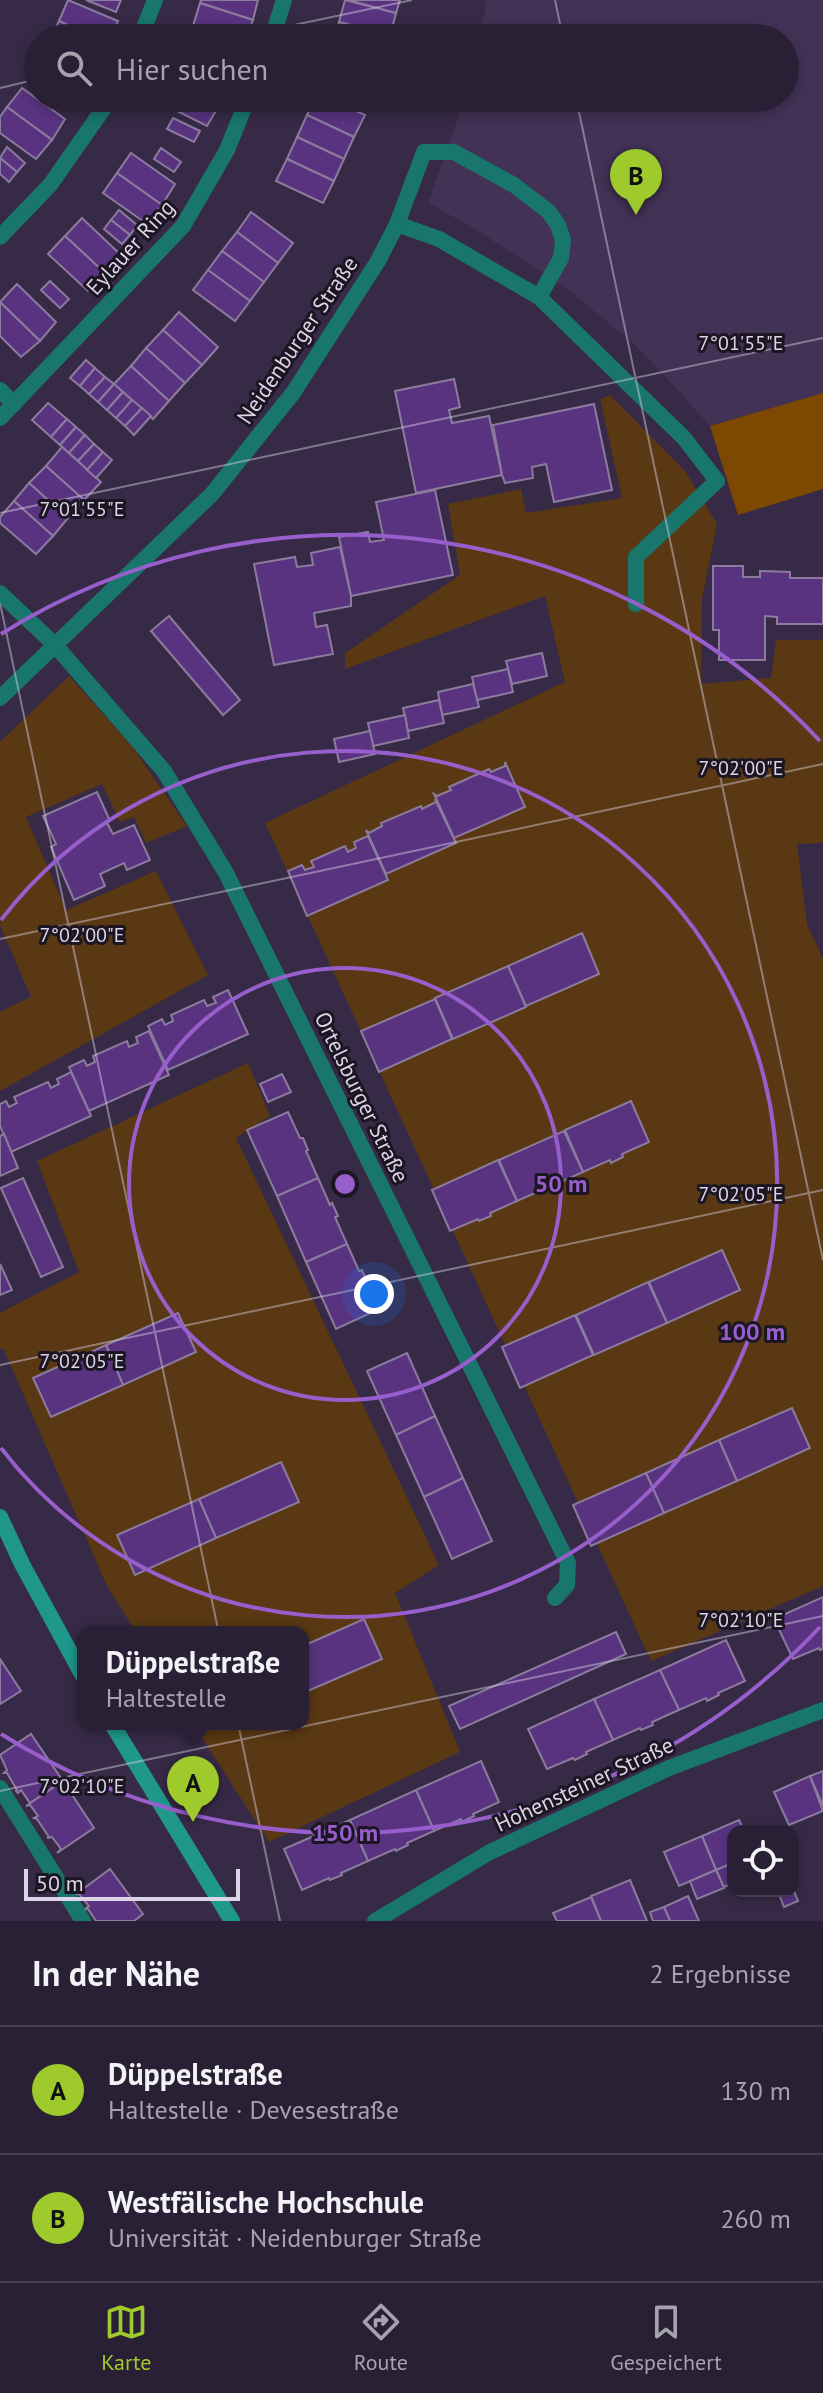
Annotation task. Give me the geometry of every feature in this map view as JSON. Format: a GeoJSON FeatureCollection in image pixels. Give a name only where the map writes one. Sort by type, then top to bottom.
{"type":"FeatureCollection","features":[{"type":"Feature","properties":{"kind":"street"},"geometry":{"type":"LineString","coordinates":[[146,24],[155,0]]}},
{"type":"Feature","properties":{"kind":"street"},"geometry":{"type":"LineString","coordinates":[[276,24],[284,0]]}},
{"type":"Feature","properties":{"kind":"street"},"geometry":{"type":"LineString","coordinates":[[0,237],[50,185],[101,112]]}},
{"type":"Feature","properties":{"kind":"street","name":"Eylauer Ring"},"geometry":{"type":"LineString","coordinates":[[0,418],[183,226],[227,150],[242,112]]}},
{"type":"Feature","properties":{"kind":"street","name":"Neidenburger Straße"},"geometry":{"type":"LineString","coordinates":[[0,698],[212,494],[293,393],[378,261],[397,224],[424,152],[454,152],[514,185],[549,212],[563,240],[561,258],[539,297]]}},
{"type":"Feature","properties":{"kind":"street"},"geometry":{"type":"LineString","coordinates":[[397,224],[439,239],[539,297],[684,438],[717,481],[636,557],[636,604]]}},
{"type":"Feature","properties":{"kind":"street"},"geometry":{"type":"LineString","coordinates":[[0,390],[14,404]]}},
{"type":"Feature","properties":{"kind":"street","name":"Ortelsburger Straße"},"geometry":{"type":"LineString","coordinates":[[0,593],[55,645],[164,771],[226,873],[568,1563],[567,1585],[555,1598]]}},
{"type":"Feature","properties":{"kind":"street"},"geometry":{"type":"LineString","coordinates":[[0,1517],[77,1665]]}},
{"type":"Feature","properties":{"kind":"street","name":"Hohensteiner Straße"},"geometry":{"type":"LineString","coordinates":[[375,1921],[490,1852],[655,1774],[823,1710]]}},
{"type":"Feature","properties":{"kind":"street"},"geometry":{"type":"LineString","coordinates":[[116,1730],[232,1921]]}},
{"type":"Feature","properties":{"kind":"street"},"geometry":{"type":"LineString","coordinates":[[0,1788],[83,1921]]}},
{"type":"Feature","properties":{"kind":"shaded area"},"geometry":{"type":"Polygon","coordinates":[[[487,0],[823,0],[823,393],[710,426],[633,343],[566,288],[472,227],[428,203],[460,112],[799,112],[799,24],[482,24],[487,0]]]}},
{"type":"Feature","properties":{"kind":"shaded area"},"geometry":{"type":"Polygon","coordinates":[[[823,393],[823,489],[738,515],[710,426],[823,393]]]}},
{"type":"Feature","properties":{"kind":"shaded area"},"geometry":{"type":"Polygon","coordinates":[[[610,395],[685,471],[717,524],[702,599],[701,684],[771,678],[776,640],[823,640],[823,843],[797,844],[807,924],[823,959],[823,1586],[651,1661],[265,823],[565,682],[545,596],[345,669],[345,653],[460,575],[448,504],[521,489],[526,513],[622,498],[600,399],[610,395]]]}},
{"type":"Feature","properties":{"kind":"shaded area"},"geometry":{"type":"Polygon","coordinates":[[[69,676],[131,745],[187,826],[146,843],[134,817],[120,822],[102,784],[26,817],[66,910],[156,871],[208,975],[0,1091],[0,1012],[31,997],[0,925],[0,742],[69,676]]]}},
{"type":"Feature","properties":{"kind":"shaded area"},"geometry":{"type":"Polygon","coordinates":[[[248,1063],[270,1116],[236,1138],[439,1565],[395,1593],[460,1752],[269,1842],[197,1730],[309,1730],[309,1626],[132,1626],[107,1586],[4,1350],[0,1348],[0,1313],[79,1272],[37,1161],[248,1063]]]}},
{"type":"Feature","properties":{"kind":"building"},"geometry":{"type":"Polygon","coordinates":[[[68,0],[118,21],[117,24],[65,24],[59,21],[68,0]]]}},
{"type":"Feature","properties":{"kind":"building"},"geometry":{"type":"Polygon","coordinates":[[[86,0],[121,0],[116,12],[86,0]]]}},
{"type":"Feature","properties":{"kind":"building"},"geometry":{"type":"Polygon","coordinates":[[[201,0],[258,0],[253,20],[200,3],[201,0]]]}},
{"type":"Feature","properties":{"kind":"building"},"geometry":{"type":"Polygon","coordinates":[[[345,0],[396,13],[393,24],[339,22],[345,0]]]}},
{"type":"Feature","properties":{"kind":"building"},"geometry":{"type":"Polygon","coordinates":[[[348,0],[400,0],[396,13],[348,0]]]}},
{"type":"Feature","properties":{"kind":"building"},"geometry":{"type":"Polygon","coordinates":[[[200,3],[253,20],[251,24],[194,24],[200,3]]]}},
{"type":"Feature","properties":{"kind":"building"},"geometry":{"type":"Polygon","coordinates":[[[22,88],[24,112],[55,112],[65,119],[52,140],[7,107],[22,88]]]}},
{"type":"Feature","properties":{"kind":"building"},"geometry":{"type":"Polygon","coordinates":[[[7,107],[52,140],[36,159],[0,133],[0,117],[7,107]]]}},
{"type":"Feature","properties":{"kind":"building"},"geometry":{"type":"Polygon","coordinates":[[[179,112],[215,112],[207,126],[179,112]]]}},
{"type":"Feature","properties":{"kind":"building"},"geometry":{"type":"Polygon","coordinates":[[[308,112],[358,112],[365,115],[354,137],[307,115],[308,112]]]}},
{"type":"Feature","properties":{"kind":"building"},"geometry":{"type":"Polygon","coordinates":[[[307,115],[354,137],[344,159],[297,137],[307,115]]]}},
{"type":"Feature","properties":{"kind":"building"},"geometry":{"type":"Polygon","coordinates":[[[173,118],[200,131],[194,142],[167,129],[173,118]]]}},
{"type":"Feature","properties":{"kind":"building"},"geometry":{"type":"Polygon","coordinates":[[[297,137],[344,159],[334,181],[287,159],[297,137]]]}},
{"type":"Feature","properties":{"kind":"building"},"geometry":{"type":"Polygon","coordinates":[[[7,147],[25,163],[17,172],[0,158],[7,147]]]}},
{"type":"Feature","properties":{"kind":"building"},"geometry":{"type":"Polygon","coordinates":[[[161,148],[181,162],[174,172],[154,159],[161,148]]]}},
{"type":"Feature","properties":{"kind":"building"},"geometry":{"type":"Polygon","coordinates":[[[131,153],[175,184],[162,205],[117,173],[131,153]]]}},
{"type":"Feature","properties":{"kind":"building"},"geometry":{"type":"Polygon","coordinates":[[[0,158],[17,172],[9,182],[0,174],[0,158]]]}},
{"type":"Feature","properties":{"kind":"building"},"geometry":{"type":"Polygon","coordinates":[[[287,159],[334,181],[323,203],[276,181],[287,159]]]}},
{"type":"Feature","properties":{"kind":"building"},"geometry":{"type":"Polygon","coordinates":[[[117,173],[162,205],[147,224],[103,193],[117,173]]]}},
{"type":"Feature","properties":{"kind":"building"},"geometry":{"type":"Polygon","coordinates":[[[119,210],[137,225],[130,235],[111,220],[119,210]]]}},
{"type":"Feature","properties":{"kind":"building"},"geometry":{"type":"Polygon","coordinates":[[[251,212],[293,243],[278,263],[237,232],[251,212]]]}},
{"type":"Feature","properties":{"kind":"building"},"geometry":{"type":"Polygon","coordinates":[[[82,218],[121,255],[106,274],[65,236],[82,218]]]}},
{"type":"Feature","properties":{"kind":"building"},"geometry":{"type":"Polygon","coordinates":[[[111,220],[130,235],[122,244],[104,229],[111,220]]]}},
{"type":"Feature","properties":{"kind":"building"},"geometry":{"type":"Polygon","coordinates":[[[237,232],[278,263],[264,282],[222,251],[237,232]]]}},
{"type":"Feature","properties":{"kind":"building"},"geometry":{"type":"Polygon","coordinates":[[[65,236],[106,274],[88,291],[48,254],[65,236]]]}},
{"type":"Feature","properties":{"kind":"building"},"geometry":{"type":"Polygon","coordinates":[[[222,251],[264,282],[250,301],[208,270],[222,251]]]}},
{"type":"Feature","properties":{"kind":"building"},"geometry":{"type":"Polygon","coordinates":[[[208,270],[250,301],[235,321],[193,290],[208,270]]]}},
{"type":"Feature","properties":{"kind":"building"},"geometry":{"type":"Polygon","coordinates":[[[50,281],[69,299],[60,308],[41,290],[50,281]]]}},
{"type":"Feature","properties":{"kind":"building"},"geometry":{"type":"Polygon","coordinates":[[[17,284],[56,322],[40,341],[0,302],[17,284]]]}},
{"type":"Feature","properties":{"kind":"building"},"geometry":{"type":"Polygon","coordinates":[[[0,302],[40,341],[21,357],[0,336],[0,302]]]}},
{"type":"Feature","properties":{"kind":"building"},"geometry":{"type":"Polygon","coordinates":[[[179,312],[218,347],[202,365],[163,330],[179,312]]]}},
{"type":"Feature","properties":{"kind":"building"},"geometry":{"type":"Polygon","coordinates":[[[163,330],[202,365],[185,383],[146,348],[163,330]]]}},
{"type":"Feature","properties":{"kind":"building"},"geometry":{"type":"Polygon","coordinates":[[[146,348],[185,383],[169,401],[131,366],[146,348]]]}},
{"type":"Feature","properties":{"kind":"building"},"geometry":{"type":"Polygon","coordinates":[[[86,360],[95,368],[80,386],[70,378],[86,360]]]}},
{"type":"Feature","properties":{"kind":"building"},"geometry":{"type":"Polygon","coordinates":[[[131,366],[169,401],[153,419],[114,384],[131,366]]]}},
{"type":"Feature","properties":{"kind":"building"},"geometry":{"type":"Polygon","coordinates":[[[95,368],[105,377],[89,394],[80,386],[95,368]]]}},
{"type":"Feature","properties":{"kind":"building"},"geometry":{"type":"Polygon","coordinates":[[[105,377],[114,384],[98,402],[89,394],[105,377]]]}},
{"type":"Feature","properties":{"kind":"building"},"geometry":{"type":"Polygon","coordinates":[[[454,379],[460,407],[449,410],[452,423],[489,416],[502,475],[416,493],[395,391],[454,379]]]}},
{"type":"Feature","properties":{"kind":"building"},"geometry":{"type":"Polygon","coordinates":[[[114,384],[123,392],[107,410],[98,402],[114,384]]]}},
{"type":"Feature","properties":{"kind":"building"},"geometry":{"type":"Polygon","coordinates":[[[123,392],[132,400],[116,418],[107,410],[123,392]]]}},
{"type":"Feature","properties":{"kind":"building"},"geometry":{"type":"Polygon","coordinates":[[[132,400],[142,408],[125,426],[116,418],[132,400]]]}},
{"type":"Feature","properties":{"kind":"building"},"geometry":{"type":"Polygon","coordinates":[[[48,403],[67,419],[51,437],[32,420],[48,403]]]}},
{"type":"Feature","properties":{"kind":"building"},"geometry":{"type":"Polygon","coordinates":[[[594,404],[612,490],[554,502],[546,464],[532,467],[533,478],[505,483],[493,425],[594,404]]]}},
{"type":"Feature","properties":{"kind":"building"},"geometry":{"type":"Polygon","coordinates":[[[142,408],[151,416],[134,435],[125,426],[142,408]]]}},
{"type":"Feature","properties":{"kind":"building"},"geometry":{"type":"Polygon","coordinates":[[[67,419],[76,427],[60,445],[51,437],[67,419]]]}},
{"type":"Feature","properties":{"kind":"building"},"geometry":{"type":"Polygon","coordinates":[[[76,427],[85,435],[69,453],[60,445],[76,427]]]}},
{"type":"Feature","properties":{"kind":"building"},"geometry":{"type":"Polygon","coordinates":[[[85,435],[94,444],[78,461],[69,453],[85,435]]]}},
{"type":"Feature","properties":{"kind":"building"},"geometry":{"type":"Polygon","coordinates":[[[94,444],[103,452],[87,470],[78,461],[94,444]]]}},
{"type":"Feature","properties":{"kind":"building"},"geometry":{"type":"Polygon","coordinates":[[[62,447],[101,482],[84,500],[46,466],[62,447]]]}},
{"type":"Feature","properties":{"kind":"building"},"geometry":{"type":"Polygon","coordinates":[[[103,452],[112,460],[96,478],[87,470],[103,452]]]}},
{"type":"Feature","properties":{"kind":"building"},"geometry":{"type":"Polygon","coordinates":[[[46,466],[84,500],[68,518],[29,483],[46,466]]]}},
{"type":"Feature","properties":{"kind":"building"},"geometry":{"type":"Polygon","coordinates":[[[29,483],[68,518],[53,536],[14,501],[29,483]]]}},
{"type":"Feature","properties":{"kind":"building"},"geometry":{"type":"Polygon","coordinates":[[[435,490],[453,575],[351,596],[339,537],[368,532],[370,542],[384,540],[376,502],[435,490]]]}},
{"type":"Feature","properties":{"kind":"building"},"geometry":{"type":"Polygon","coordinates":[[[14,501],[53,536],[36,554],[0,523],[0,517],[14,501]]]}},
{"type":"Feature","properties":{"kind":"building"},"geometry":{"type":"Polygon","coordinates":[[[340,547],[351,606],[314,613],[316,627],[327,625],[333,654],[274,665],[254,564],[295,557],[297,567],[313,565],[311,553],[340,547]]]}},
{"type":"Feature","properties":{"kind":"building"},"geometry":{"type":"Polygon","coordinates":[[[713,566],[743,566],[743,577],[760,577],[760,571],[790,572],[790,578],[823,578],[823,624],[777,624],[777,617],[765,616],[765,660],[719,660],[719,630],[713,630],[713,566]]]}},
{"type":"Feature","properties":{"kind":"building"},"geometry":{"type":"Polygon","coordinates":[[[169,616],[240,700],[223,715],[151,631],[169,616]]]}},
{"type":"Feature","properties":{"kind":"building"},"geometry":{"type":"Polygon","coordinates":[[[542,653],[547,676],[512,684],[506,661],[542,653]]]}},
{"type":"Feature","properties":{"kind":"building"},"geometry":{"type":"Polygon","coordinates":[[[508,669],[513,692],[477,700],[472,677],[508,669]]]}},
{"type":"Feature","properties":{"kind":"building"},"geometry":{"type":"Polygon","coordinates":[[[473,684],[479,707],[442,715],[438,692],[473,684]]]}},
{"type":"Feature","properties":{"kind":"building"},"geometry":{"type":"Polygon","coordinates":[[[439,700],[444,723],[408,731],[403,708],[439,700]]]}},
{"type":"Feature","properties":{"kind":"building"},"geometry":{"type":"Polygon","coordinates":[[[405,715],[409,738],[373,746],[368,723],[405,715]]]}},
{"type":"Feature","properties":{"kind":"building"},"geometry":{"type":"Polygon","coordinates":[[[370,731],[375,754],[339,762],[334,739],[370,731]]]}},
{"type":"Feature","properties":{"kind":"building"},"geometry":{"type":"Polygon","coordinates":[[[505,762],[525,807],[454,838],[434,794],[437,796],[451,790],[449,787],[489,769],[491,772],[505,766],[505,762]]]}},
{"type":"Feature","properties":{"kind":"building"},"geometry":{"type":"Polygon","coordinates":[[[97,792],[113,834],[134,825],[150,860],[127,870],[124,863],[100,874],[105,886],[74,900],[51,847],[56,844],[43,816],[97,792]]]}},
{"type":"Feature","properties":{"kind":"building"},"geometry":{"type":"Polygon","coordinates":[[[435,799],[456,843],[386,874],[366,830],[369,833],[382,826],[381,823],[421,806],[422,809],[436,802],[435,799]]]}},
{"type":"Feature","properties":{"kind":"building"},"geometry":{"type":"Polygon","coordinates":[[[368,836],[388,880],[307,916],[288,871],[302,865],[305,870],[314,867],[311,861],[345,846],[348,852],[356,848],[354,842],[368,836]]]}},
{"type":"Feature","properties":{"kind":"building"},"geometry":{"type":"Polygon","coordinates":[[[582,933],[599,974],[526,1006],[508,966],[582,933]]]}},
{"type":"Feature","properties":{"kind":"building"},"geometry":{"type":"Polygon","coordinates":[[[508,966],[526,1007],[453,1039],[435,998],[508,966]]]}},
{"type":"Feature","properties":{"kind":"building"},"geometry":{"type":"Polygon","coordinates":[[[228,990],[248,1034],[168,1070],[148,1026],[162,1019],[165,1025],[173,1021],[171,1015],[204,1000],[207,1006],[216,1003],[213,997],[228,990]]]}},
{"type":"Feature","properties":{"kind":"building"},"geometry":{"type":"Polygon","coordinates":[[[435,999],[452,1039],[379,1072],[361,1031],[435,999]]]}},
{"type":"Feature","properties":{"kind":"building"},"geometry":{"type":"Polygon","coordinates":[[[149,1031],[169,1075],[89,1111],[69,1067],[84,1060],[87,1066],[95,1062],[93,1056],[127,1041],[129,1047],[138,1043],[136,1037],[149,1031]]]}},
{"type":"Feature","properties":{"kind":"building"},"geometry":{"type":"Polygon","coordinates":[[[71,1072],[91,1116],[11,1152],[0,1126],[0,1104],[6,1101],[9,1107],[17,1103],[14,1097],[48,1082],[51,1088],[59,1084],[57,1079],[71,1072]]]}},
{"type":"Feature","properties":{"kind":"building"},"geometry":{"type":"Polygon","coordinates":[[[282,1074],[291,1092],[268,1102],[260,1084],[282,1074]]]}},
{"type":"Feature","properties":{"kind":"building"},"geometry":{"type":"Polygon","coordinates":[[[631,1101],[649,1142],[622,1154],[623,1157],[611,1163],[610,1160],[583,1172],[565,1130],[631,1101]]]}},
{"type":"Feature","properties":{"kind":"building"},"geometry":{"type":"Polygon","coordinates":[[[288,1112],[300,1138],[303,1138],[318,1178],[277,1196],[247,1130],[288,1112]]]}},
{"type":"Feature","properties":{"kind":"building"},"geometry":{"type":"Polygon","coordinates":[[[564,1131],[583,1172],[545,1192],[544,1189],[517,1201],[499,1160],[564,1131]]]}},
{"type":"Feature","properties":{"kind":"building"},"geometry":{"type":"Polygon","coordinates":[[[4,1134],[18,1168],[0,1176],[0,1136],[4,1134]]]}},
{"type":"Feature","properties":{"kind":"building"},"geometry":{"type":"Polygon","coordinates":[[[498,1160],[517,1201],[490,1213],[491,1216],[450,1231],[432,1190],[498,1160]]]}},
{"type":"Feature","properties":{"kind":"building"},"geometry":{"type":"Polygon","coordinates":[[[23,1178],[63,1267],[41,1277],[1,1188],[23,1178]]]}},
{"type":"Feature","properties":{"kind":"building"},"geometry":{"type":"Polygon","coordinates":[[[318,1178],[338,1216],[335,1217],[347,1244],[306,1262],[277,1196],[318,1178]]]}},
{"type":"Feature","properties":{"kind":"building"},"geometry":{"type":"Polygon","coordinates":[[[347,1244],[359,1271],[362,1270],[367,1282],[364,1283],[377,1310],[336,1329],[306,1262],[347,1244]]]}},
{"type":"Feature","properties":{"kind":"building"},"geometry":{"type":"Polygon","coordinates":[[[722,1250],[740,1290],[667,1323],[649,1282],[722,1250]]]}},
{"type":"Feature","properties":{"kind":"building"},"geometry":{"type":"Polygon","coordinates":[[[0,1264],[12,1290],[0,1295],[0,1264]]]}},
{"type":"Feature","properties":{"kind":"building"},"geometry":{"type":"Polygon","coordinates":[[[648,1282],[667,1323],[594,1355],[576,1315],[648,1282]]]}},
{"type":"Feature","properties":{"kind":"building"},"geometry":{"type":"Polygon","coordinates":[[[178,1313],[196,1352],[123,1385],[106,1345],[178,1313]]]}},
{"type":"Feature","properties":{"kind":"building"},"geometry":{"type":"Polygon","coordinates":[[[575,1315],[593,1355],[520,1388],[502,1347],[575,1315]]]}},
{"type":"Feature","properties":{"kind":"building"},"geometry":{"type":"Polygon","coordinates":[[[106,1345],[123,1385],[51,1417],[33,1378],[106,1345]]]}},
{"type":"Feature","properties":{"kind":"building"},"geometry":{"type":"Polygon","coordinates":[[[407,1353],[435,1416],[396,1435],[367,1371],[407,1353]]]}},
{"type":"Feature","properties":{"kind":"building"},"geometry":{"type":"Polygon","coordinates":[[[792,1408],[810,1448],[737,1481],[719,1440],[792,1408]]]}},
{"type":"Feature","properties":{"kind":"building"},"geometry":{"type":"Polygon","coordinates":[[[435,1416],[463,1478],[424,1497],[396,1435],[435,1416]]]}},
{"type":"Feature","properties":{"kind":"building"},"geometry":{"type":"Polygon","coordinates":[[[719,1440],[737,1481],[664,1513],[646,1473],[719,1440]]]}},
{"type":"Feature","properties":{"kind":"building"},"geometry":{"type":"Polygon","coordinates":[[[281,1462],[299,1502],[216,1538],[199,1499],[281,1462]]]}},
{"type":"Feature","properties":{"kind":"building"},"geometry":{"type":"Polygon","coordinates":[[[646,1473],[664,1513],[591,1546],[573,1505],[646,1473]]]}},
{"type":"Feature","properties":{"kind":"building"},"geometry":{"type":"Polygon","coordinates":[[[463,1478],[492,1541],[452,1559],[424,1497],[463,1478]]]}},
{"type":"Feature","properties":{"kind":"building"},"geometry":{"type":"Polygon","coordinates":[[[199,1499],[216,1538],[135,1575],[117,1535],[199,1499]]]}},
{"type":"Feature","properties":{"kind":"building"},"geometry":{"type":"Polygon","coordinates":[[[823,1597],[823,1649],[793,1659],[774,1619],[823,1597]]]}},
{"type":"Feature","properties":{"kind":"building"},"geometry":{"type":"Polygon","coordinates":[[[364,1619],[382,1659],[309,1690],[309,1643],[364,1619]]]}},
{"type":"Feature","properties":{"kind":"building"},"geometry":{"type":"Polygon","coordinates":[[[616,1632],[626,1654],[460,1729],[449,1706],[616,1632]]]}},
{"type":"Feature","properties":{"kind":"building"},"geometry":{"type":"Polygon","coordinates":[[[726,1640],[745,1681],[707,1701],[706,1698],[679,1710],[660,1670],[726,1640]]]}},
{"type":"Feature","properties":{"kind":"building"},"geometry":{"type":"Polygon","coordinates":[[[0,1659],[21,1691],[0,1704],[0,1659]]]}},
{"type":"Feature","properties":{"kind":"building"},"geometry":{"type":"Polygon","coordinates":[[[660,1670],[679,1710],[652,1722],[653,1725],[613,1740],[594,1699],[660,1670]]]}},
{"type":"Feature","properties":{"kind":"building"},"geometry":{"type":"Polygon","coordinates":[[[594,1699],[613,1740],[575,1760],[573,1758],[547,1769],[528,1729],[594,1699]]]}},
{"type":"Feature","properties":{"kind":"building"},"geometry":{"type":"Polygon","coordinates":[[[31,1734],[63,1781],[30,1803],[21,1790],[16,1791],[7,1773],[4,1773],[7,1770],[0,1755],[31,1734]]]}},
{"type":"Feature","properties":{"kind":"building"},"geometry":{"type":"Polygon","coordinates":[[[481,1761],[499,1802],[462,1822],[461,1819],[434,1831],[416,1790],[481,1761]]]}},
{"type":"Feature","properties":{"kind":"building"},"geometry":{"type":"Polygon","coordinates":[[[823,1771],[823,1806],[810,1776],[823,1771]]]}},
{"type":"Feature","properties":{"kind":"building"},"geometry":{"type":"Polygon","coordinates":[[[810,1776],[823,1811],[789,1825],[774,1792],[810,1776]]]}},
{"type":"Feature","properties":{"kind":"building"},"geometry":{"type":"Polygon","coordinates":[[[63,1781],[94,1828],[57,1853],[61,1849],[52,1837],[47,1838],[34,1818],[38,1816],[30,1805],[26,1806],[63,1781]]]}},
{"type":"Feature","properties":{"kind":"building"},"geometry":{"type":"Polygon","coordinates":[[[416,1790],[434,1831],[396,1851],[368,1861],[350,1820],[416,1790]]]}},
{"type":"Feature","properties":{"kind":"building"},"geometry":{"type":"Polygon","coordinates":[[[350,1820],[368,1861],[302,1890],[284,1849],[350,1820]]]}},
{"type":"Feature","properties":{"kind":"building"},"geometry":{"type":"Polygon","coordinates":[[[727,1825],[727,1865],[716,1870],[702,1836],[727,1825]]]}},
{"type":"Feature","properties":{"kind":"building"},"geometry":{"type":"Polygon","coordinates":[[[702,1836],[716,1870],[679,1886],[664,1852],[702,1836]]]}},
{"type":"Feature","properties":{"kind":"building"},"geometry":{"type":"Polygon","coordinates":[[[727,1865],[727,1886],[724,1887],[716,1870],[727,1865]]]}},
{"type":"Feature","properties":{"kind":"building"},"geometry":{"type":"Polygon","coordinates":[[[110,1869],[143,1914],[134,1921],[96,1921],[85,1909],[89,1906],[79,1894],[75,1895],[110,1869]]]}},
{"type":"Feature","properties":{"kind":"building"},"geometry":{"type":"Polygon","coordinates":[[[716,1870],[724,1888],[697,1899],[690,1881],[716,1870]]]}},
{"type":"Feature","properties":{"kind":"building"},"geometry":{"type":"Polygon","coordinates":[[[630,1880],[647,1921],[601,1921],[591,1896],[630,1880]]]}},
{"type":"Feature","properties":{"kind":"building"},"geometry":{"type":"Polygon","coordinates":[[[688,1896],[699,1921],[670,1921],[664,1907],[688,1896]]]}},
{"type":"Feature","properties":{"kind":"building"},"geometry":{"type":"Polygon","coordinates":[[[591,1897],[601,1921],[557,1921],[553,1913],[591,1897]]]}},
{"type":"Feature","properties":{"kind":"building"},"geometry":{"type":"Polygon","coordinates":[[[780,1897],[796,1897],[798,1901],[784,1907],[780,1897]]]}},
{"type":"Feature","properties":{"kind":"building"},"geometry":{"type":"Polygon","coordinates":[[[664,1907],[670,1921],[653,1921],[650,1912],[664,1907]]]}},
{"type":"Feature","properties":{"kind":"place","name":"Westfälische Hochschule"},"geometry":{"type":"Point","coordinates":[636,215]}},
{"type":"Feature","properties":{"kind":"place","name":"Düppelstraße"},"geometry":{"type":"Point","coordinates":[193,1822]}}]}
